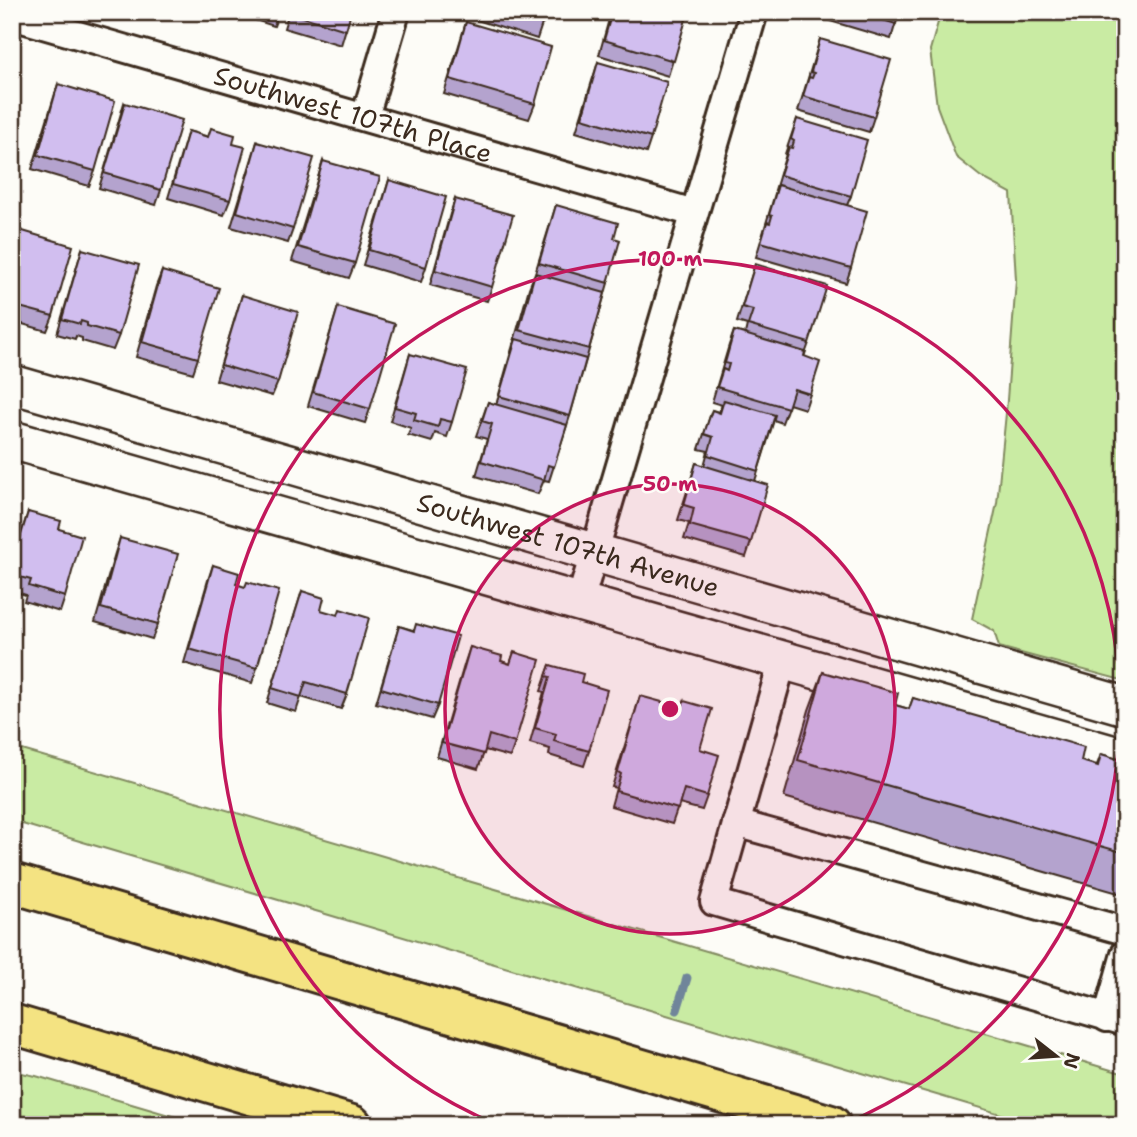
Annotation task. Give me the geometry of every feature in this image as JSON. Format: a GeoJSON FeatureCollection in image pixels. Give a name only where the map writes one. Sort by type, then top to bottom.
{"type":"FeatureCollection","features":[{"type":"Feature","properties":{"kind":"highway"},"geometry":{"type":"LineString","coordinates":[[12,883],[831,1125]]}},
{"type":"Feature","properties":{"kind":"highway"},"geometry":{"type":"LineString","coordinates":[[12,1024],[352,1125]]}},
{"type":"Feature","properties":{"kind":"street"},"geometry":{"type":"LineString","coordinates":[[365,117],[396,12]]}},
{"type":"Feature","properties":{"kind":"street"},"geometry":{"type":"LineString","coordinates":[[580,601],[754,12]]}},
{"type":"Feature","properties":{"kind":"street","name":"Southwest 107th Place"},"geometry":{"type":"LineString","coordinates":[[12,16],[694,213]]}},
{"type":"Feature","properties":{"kind":"street","name":"Southwest 107th Avenue"},"geometry":{"type":"LineString","coordinates":[[12,384],[1125,706]]}},
{"type":"Feature","properties":{"kind":"street","name":"Southwest 107th Avenue"},"geometry":{"type":"LineString","coordinates":[[12,440],[1125,758]]}},
{"type":"Feature","properties":{"kind":"street"},"geometry":{"type":"LineString","coordinates":[[783,659],[714,902],[1116,1020],[1125,954]]}},
{"type":"Feature","properties":{"kind":"street"},"geometry":{"type":"LineString","coordinates":[[736,823],[1125,931]]}},
{"type":"Feature","properties":{"kind":"green space"},"geometry":{"type":"Polygon","coordinates":[[[941,12],[1125,12],[1125,681],[999,647],[994,631],[972,619],[997,503],[1016,280],[1011,193],[981,177],[956,157],[937,106],[930,50],[941,12]]]}},
{"type":"Feature","properties":{"kind":"green space"},"geometry":{"type":"Polygon","coordinates":[[[12,747],[1125,1074],[1125,1125],[1038,1125],[12,821],[12,747]]]}},
{"type":"Feature","properties":{"kind":"green space"},"geometry":{"type":"Polygon","coordinates":[[[12,1071],[36,1076],[203,1125],[12,1125],[12,1071]]]}},
{"type":"Feature","properties":{"kind":"building"},"geometry":{"type":"Polygon","coordinates":[[[290,12],[351,12],[346,30],[290,12]]]}},
{"type":"Feature","properties":{"kind":"building"},"geometry":{"type":"Polygon","coordinates":[[[505,12],[546,12],[543,24],[505,12]]]}},
{"type":"Feature","properties":{"kind":"building"},"geometry":{"type":"Polygon","coordinates":[[[612,12],[688,12],[674,61],[604,40],[612,12]]]}},
{"type":"Feature","properties":{"kind":"building"},"geometry":{"type":"Polygon","coordinates":[[[856,12],[899,12],[896,24],[856,12]]]}},
{"type":"Feature","properties":{"kind":"building"},"geometry":{"type":"Polygon","coordinates":[[[466,22],[551,47],[535,104],[450,79],[466,22]]]}},
{"type":"Feature","properties":{"kind":"building"},"geometry":{"type":"Polygon","coordinates":[[[820,39],[891,60],[874,117],[803,96],[809,77],[812,78],[814,73],[811,72],[820,39]]]}},
{"type":"Feature","properties":{"kind":"building"},"geometry":{"type":"Polygon","coordinates":[[[598,62],[667,82],[651,138],[582,118],[598,62]]]}},
{"type":"Feature","properties":{"kind":"building"},"geometry":{"type":"Polygon","coordinates":[[[58,84],[115,101],[95,171],[38,155],[58,84]]]}},
{"type":"Feature","properties":{"kind":"building"},"geometry":{"type":"Polygon","coordinates":[[[125,103],[182,120],[161,190],[104,173],[125,103]]]}},
{"type":"Feature","properties":{"kind":"building"},"geometry":{"type":"Polygon","coordinates":[[[797,119],[867,140],[851,196],[780,175],[789,147],[792,148],[794,141],[791,139],[797,119]]]}},
{"type":"Feature","properties":{"kind":"building"},"geometry":{"type":"Polygon","coordinates":[[[211,128],[235,135],[233,144],[245,147],[230,200],[173,184],[188,131],[208,137],[211,128]]]}},
{"type":"Feature","properties":{"kind":"building"},"geometry":{"type":"Polygon","coordinates":[[[257,142],[314,158],[293,229],[237,212],[257,142]]]}},
{"type":"Feature","properties":{"kind":"building"},"geometry":{"type":"Polygon","coordinates":[[[323,161],[380,177],[355,263],[298,247],[323,161]]]}},
{"type":"Feature","properties":{"kind":"building"},"geometry":{"type":"Polygon","coordinates":[[[389,180],[446,197],[426,267],[369,250],[389,180]]]}},
{"type":"Feature","properties":{"kind":"building"},"geometry":{"type":"Polygon","coordinates":[[[778,185],[867,211],[851,268],[761,242],[767,222],[770,223],[772,216],[769,215],[778,185]]]}},
{"type":"Feature","properties":{"kind":"building"},"geometry":{"type":"Polygon","coordinates":[[[455,199],[513,215],[492,287],[435,270],[455,199]]]}},
{"type":"Feature","properties":{"kind":"building"},"geometry":{"type":"Polygon","coordinates":[[[556,205],[618,223],[614,238],[620,240],[608,283],[539,263],[556,205]]]}},
{"type":"Feature","properties":{"kind":"building"},"geometry":{"type":"Polygon","coordinates":[[[16,229],[73,246],[53,316],[12,305],[12,242],[16,229]]]}},
{"type":"Feature","properties":{"kind":"building"},"geometry":{"type":"Polygon","coordinates":[[[82,249],[139,265],[119,335],[87,326],[87,323],[81,321],[80,324],[62,319],[82,249]]]}},
{"type":"Feature","properties":{"kind":"building"},"geometry":{"type":"Polygon","coordinates":[[[755,264],[827,286],[809,343],[748,325],[753,310],[742,307],[755,264]]]}},
{"type":"Feature","properties":{"kind":"building"},"geometry":{"type":"Polygon","coordinates":[[[162,271],[219,288],[198,358],[142,342],[162,271]]]}},
{"type":"Feature","properties":{"kind":"building"},"geometry":{"type":"Polygon","coordinates":[[[535,273],[605,293],[589,349],[519,330],[535,273]]]}},
{"type":"Feature","properties":{"kind":"building"},"geometry":{"type":"Polygon","coordinates":[[[242,295],[298,312],[278,382],[221,365],[242,295]]]}},
{"type":"Feature","properties":{"kind":"building"},"geometry":{"type":"Polygon","coordinates":[[[338,307],[395,324],[370,409],[313,392],[338,307]]]}},
{"type":"Feature","properties":{"kind":"building"},"geometry":{"type":"Polygon","coordinates":[[[734,331],[805,352],[804,356],[820,362],[810,394],[794,389],[788,408],[717,387],[723,369],[727,371],[729,364],[725,363],[734,331]]]}},
{"type":"Feature","properties":{"kind":"building"},"geometry":{"type":"Polygon","coordinates":[[[516,339],[586,359],[570,416],[499,396],[516,339]]]}},
{"type":"Feature","properties":{"kind":"building"},"geometry":{"type":"Polygon","coordinates":[[[410,354],[467,370],[452,422],[440,419],[438,427],[414,420],[416,413],[395,407],[410,354]]]}},
{"type":"Feature","properties":{"kind":"building"},"geometry":{"type":"Polygon","coordinates":[[[724,400],[775,415],[758,471],[708,455],[713,437],[704,434],[712,410],[720,413],[724,400]]]}},
{"type":"Feature","properties":{"kind":"building"},"geometry":{"type":"Polygon","coordinates":[[[488,402],[567,425],[554,467],[548,465],[544,480],[481,461],[492,424],[482,421],[488,402]]]}},
{"type":"Feature","properties":{"kind":"building"},"geometry":{"type":"Polygon","coordinates":[[[696,463],[768,485],[751,542],[690,525],[694,508],[684,505],[696,463]]]}},
{"type":"Feature","properties":{"kind":"building"},"geometry":{"type":"Polygon","coordinates":[[[28,512],[61,521],[59,529],[82,536],[65,597],[29,586],[31,580],[12,575],[12,565],[28,512]]]}},
{"type":"Feature","properties":{"kind":"building"},"geometry":{"type":"Polygon","coordinates":[[[120,538],[178,554],[158,624],[101,608],[120,538]]]}},
{"type":"Feature","properties":{"kind":"building"},"geometry":{"type":"Polygon","coordinates":[[[213,565],[239,573],[236,584],[245,587],[247,582],[279,591],[257,668],[189,649],[213,565]]]}},
{"type":"Feature","properties":{"kind":"building"},"geometry":{"type":"Polygon","coordinates":[[[302,591],[324,598],[321,610],[338,615],[340,609],[369,618],[347,694],[306,682],[301,697],[272,688],[302,591]]]}},
{"type":"Feature","properties":{"kind":"building"},"geometry":{"type":"Polygon","coordinates":[[[416,624],[458,636],[438,705],[381,688],[399,626],[414,631],[416,624]]]}},
{"type":"Feature","properties":{"kind":"building"},"geometry":{"type":"Polygon","coordinates":[[[470,647],[502,656],[501,661],[510,664],[514,652],[540,660],[515,743],[489,735],[484,754],[442,743],[470,647]]]}},
{"type":"Feature","properties":{"kind":"building"},"geometry":{"type":"Polygon","coordinates":[[[550,665],[583,674],[581,682],[607,690],[589,751],[554,741],[556,734],[535,728],[550,677],[546,676],[550,665]]]}},
{"type":"Feature","properties":{"kind":"building"},"geometry":{"type":"Polygon","coordinates":[[[823,672],[898,693],[895,705],[909,709],[913,698],[1084,747],[1081,761],[1098,766],[1101,754],[1125,761],[1125,853],[798,760],[823,672]]]}},
{"type":"Feature","properties":{"kind":"building"},"geometry":{"type":"Polygon","coordinates":[[[640,696],[673,705],[672,710],[681,712],[684,701],[712,709],[700,749],[719,755],[707,796],[684,789],[678,809],[616,791],[621,774],[618,772],[640,696]]]}},
{"type":"Feature","properties":{"kind":"waterway"},"geometry":{"type":"LineString","coordinates":[[677,1010],[687,978]]}}]}
